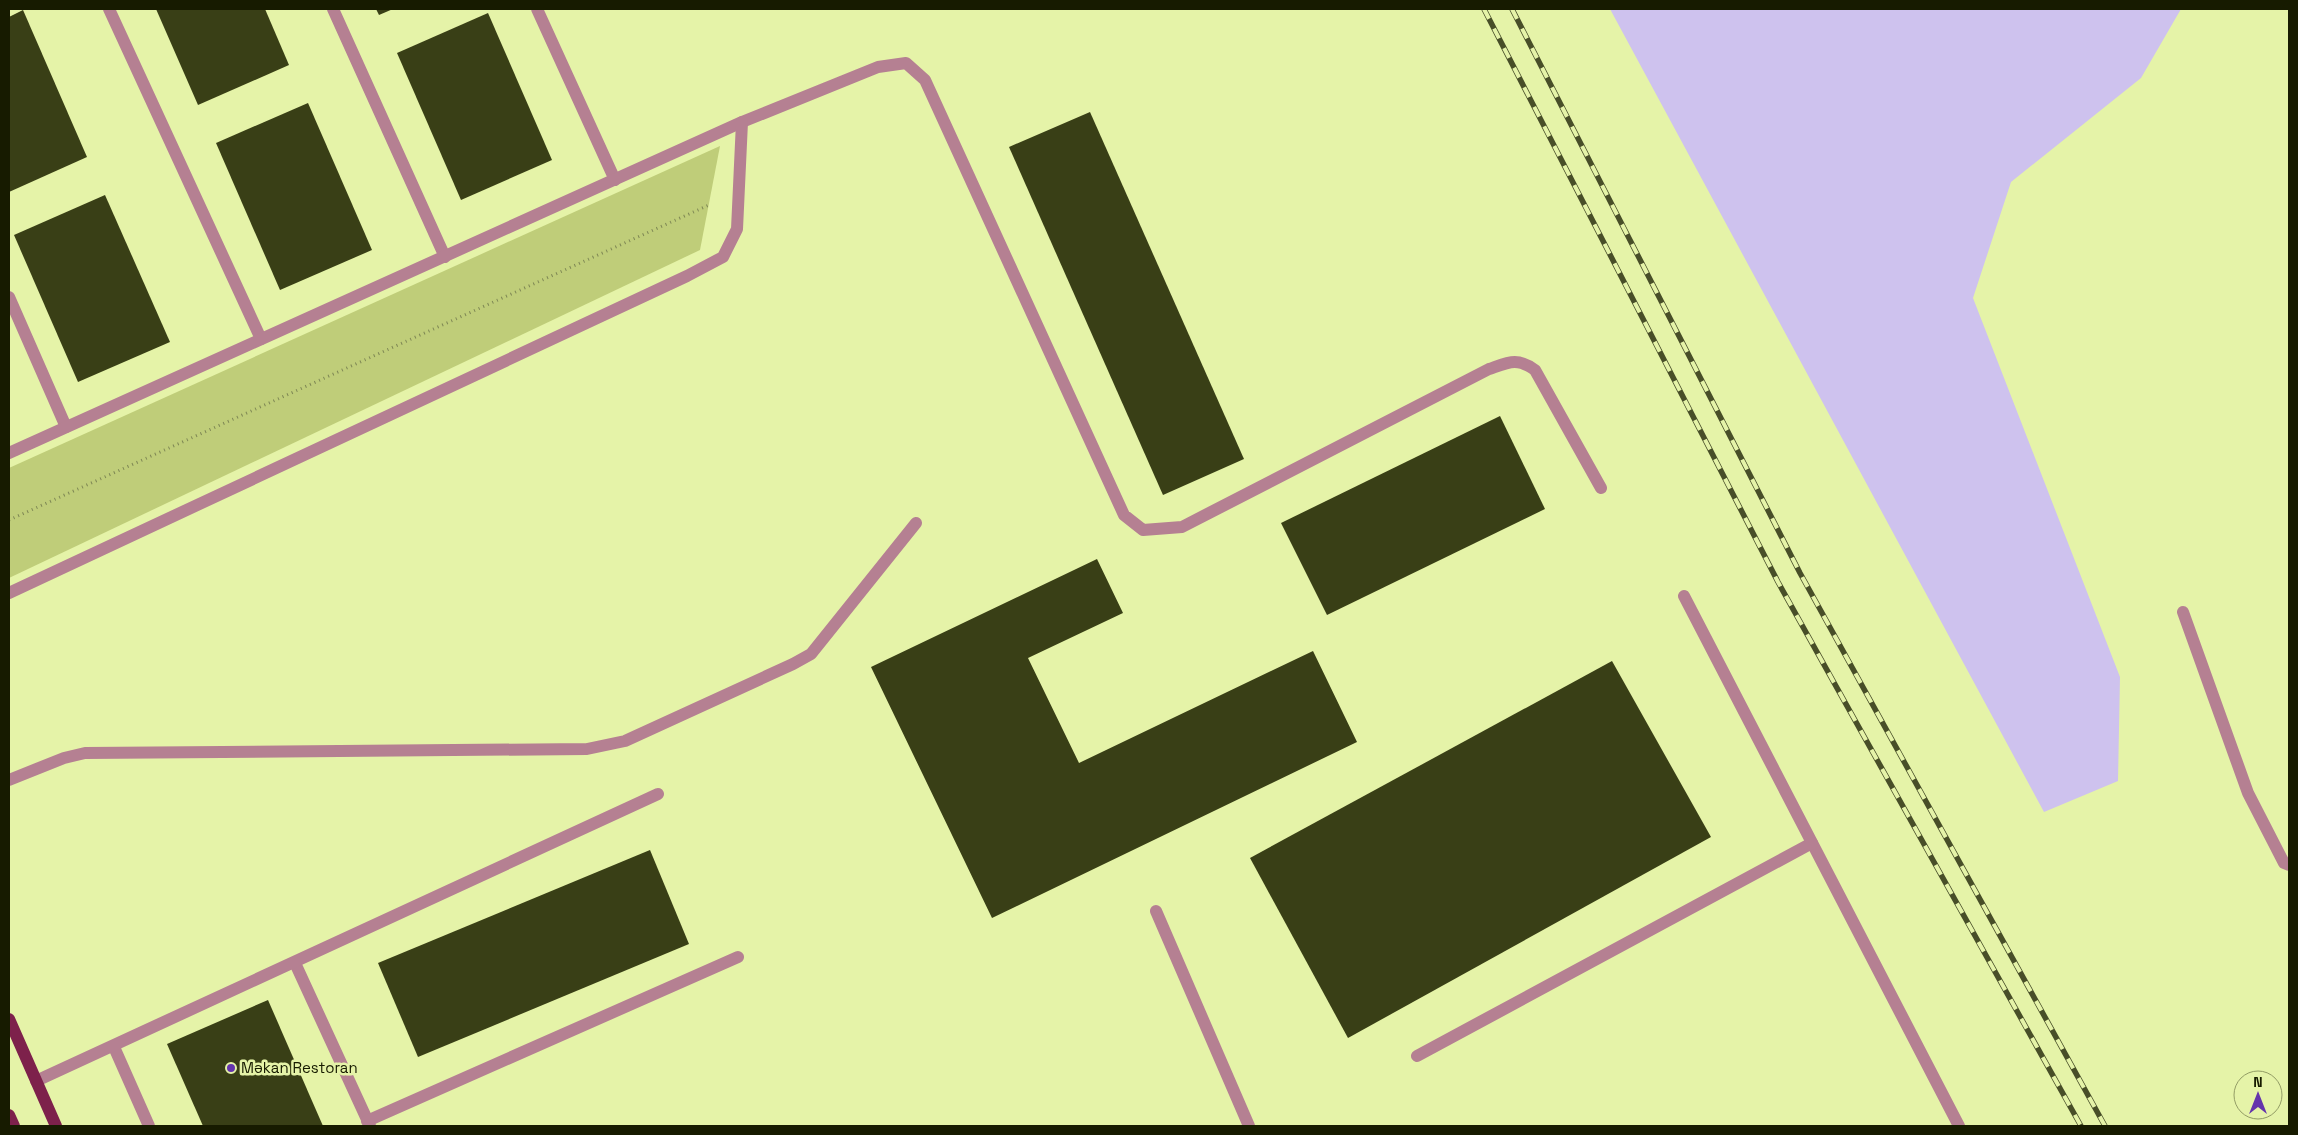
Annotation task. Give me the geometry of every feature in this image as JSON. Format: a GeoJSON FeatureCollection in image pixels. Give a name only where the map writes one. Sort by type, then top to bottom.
{"type":"FeatureCollection","features":[{"type":"Feature","properties":{"kind":"main road"},"geometry":{"type":"LineString","coordinates":[[9,1019],[56,1126]]}},
{"type":"Feature","properties":{"kind":"main road"},"geometry":{"type":"LineString","coordinates":[[9,1115],[14,1126]]}},
{"type":"Feature","properties":{"kind":"street"},"geometry":{"type":"LineString","coordinates":[[109,9],[262,339]]}},
{"type":"Feature","properties":{"kind":"street"},"geometry":{"type":"LineString","coordinates":[[333,9],[444,257]]}},
{"type":"Feature","properties":{"kind":"street"},"geometry":{"type":"LineString","coordinates":[[537,9],[615,180]]}},
{"type":"Feature","properties":{"kind":"street"},"geometry":{"type":"LineString","coordinates":[[9,453],[742,122],[878,67],[906,63],[925,80],[1124,514],[1143,530],[1182,527],[1489,369],[1511,361],[1525,363],[1535,370],[1601,488]]}},
{"type":"Feature","properties":{"kind":"street"},"geometry":{"type":"LineString","coordinates":[[9,593],[688,276],[723,257],[737,229],[742,122]]}},
{"type":"Feature","properties":{"kind":"street"},"geometry":{"type":"LineString","coordinates":[[9,297],[66,427]]}},
{"type":"Feature","properties":{"kind":"street"},"geometry":{"type":"LineString","coordinates":[[9,780],[64,758],[85,753],[587,749],[625,741],[811,654],[916,523]]}},
{"type":"Feature","properties":{"kind":"street"},"geometry":{"type":"LineString","coordinates":[[1684,596],[1959,1126]]}},
{"type":"Feature","properties":{"kind":"street"},"geometry":{"type":"LineString","coordinates":[[2183,612],[2248,793],[2284,863],[2289,865]]}},
{"type":"Feature","properties":{"kind":"street"},"geometry":{"type":"LineString","coordinates":[[36,1081],[658,794]]}},
{"type":"Feature","properties":{"kind":"street"},"geometry":{"type":"LineString","coordinates":[[1417,1056],[1812,843]]}},
{"type":"Feature","properties":{"kind":"street"},"geometry":{"type":"LineString","coordinates":[[1156,911],[1249,1126]]}},
{"type":"Feature","properties":{"kind":"street"},"geometry":{"type":"LineString","coordinates":[[295,963],[368,1124],[738,956]]}},
{"type":"Feature","properties":{"kind":"street"},"geometry":{"type":"LineString","coordinates":[[114,1046],[149,1126]]}},
{"type":"Feature","properties":{"kind":"path"},"geometry":{"type":"LineString","coordinates":[[9,520],[709,205]]}},
{"type":"Feature","properties":{"kind":"green space"},"geometry":{"type":"Polygon","coordinates":[[[720,146],[700,250],[9,578],[9,468],[720,146]]]}},
{"type":"Feature","properties":{"kind":"shaded area"},"geometry":{"type":"Polygon","coordinates":[[[1610,9],[2181,9],[2141,78],[2011,182],[1973,298],[2120,677],[2118,781],[2044,812],[1610,9]]]}},
{"type":"Feature","properties":{"kind":"building"},"geometry":{"type":"Polygon","coordinates":[[[156,9],[265,9],[289,65],[198,105],[156,9]]]}},
{"type":"Feature","properties":{"kind":"building"},"geometry":{"type":"Polygon","coordinates":[[[376,9],[393,9],[379,15],[376,9]]]}},
{"type":"Feature","properties":{"kind":"building"},"geometry":{"type":"Polygon","coordinates":[[[23,10],[87,157],[9,192],[9,17],[23,10]]]}},
{"type":"Feature","properties":{"kind":"building"},"geometry":{"type":"Polygon","coordinates":[[[488,13],[552,160],[461,200],[397,53],[488,13]]]}},
{"type":"Feature","properties":{"kind":"building"},"geometry":{"type":"Polygon","coordinates":[[[308,103],[372,250],[280,290],[216,143],[308,103]]]}},
{"type":"Feature","properties":{"kind":"building"},"geometry":{"type":"Polygon","coordinates":[[[1090,112],[1244,459],[1163,495],[1009,147],[1090,112]]]}},
{"type":"Feature","properties":{"kind":"building"},"geometry":{"type":"Polygon","coordinates":[[[105,195],[170,342],[78,382],[14,235],[105,195]]]}},
{"type":"Feature","properties":{"kind":"building"},"geometry":{"type":"Polygon","coordinates":[[[1500,416],[1545,509],[1327,615],[1281,523],[1500,416]]]}},
{"type":"Feature","properties":{"kind":"building"},"geometry":{"type":"Polygon","coordinates":[[[1097,559],[1123,613],[1028,658],[1079,763],[1313,651],[1357,742],[992,918],[871,667],[1097,559]]]}},
{"type":"Feature","properties":{"kind":"building"},"geometry":{"type":"Polygon","coordinates":[[[1612,661],[1711,837],[1348,1038],[1250,858],[1612,661]]]}},
{"type":"Feature","properties":{"kind":"building"},"geometry":{"type":"Polygon","coordinates":[[[650,850],[689,944],[418,1057],[378,963],[650,850]]]}},
{"type":"Feature","properties":{"kind":"building"},"geometry":{"type":"Polygon","coordinates":[[[268,1000],[323,1126],[203,1126],[167,1044],[268,1000]]]}},
{"type":"Feature","properties":{"kind":"railway"},"geometry":{"type":"LineString","coordinates":[[1484,9],[1778,582],[2081,1126]]}},
{"type":"Feature","properties":{"kind":"railway"},"geometry":{"type":"LineString","coordinates":[[1512,9],[1800,573],[2105,1126]]}},
{"type":"Feature","properties":{"kind":"place","name":"Məkan Restoran"},"geometry":{"type":"Point","coordinates":[231,1068]}}]}
